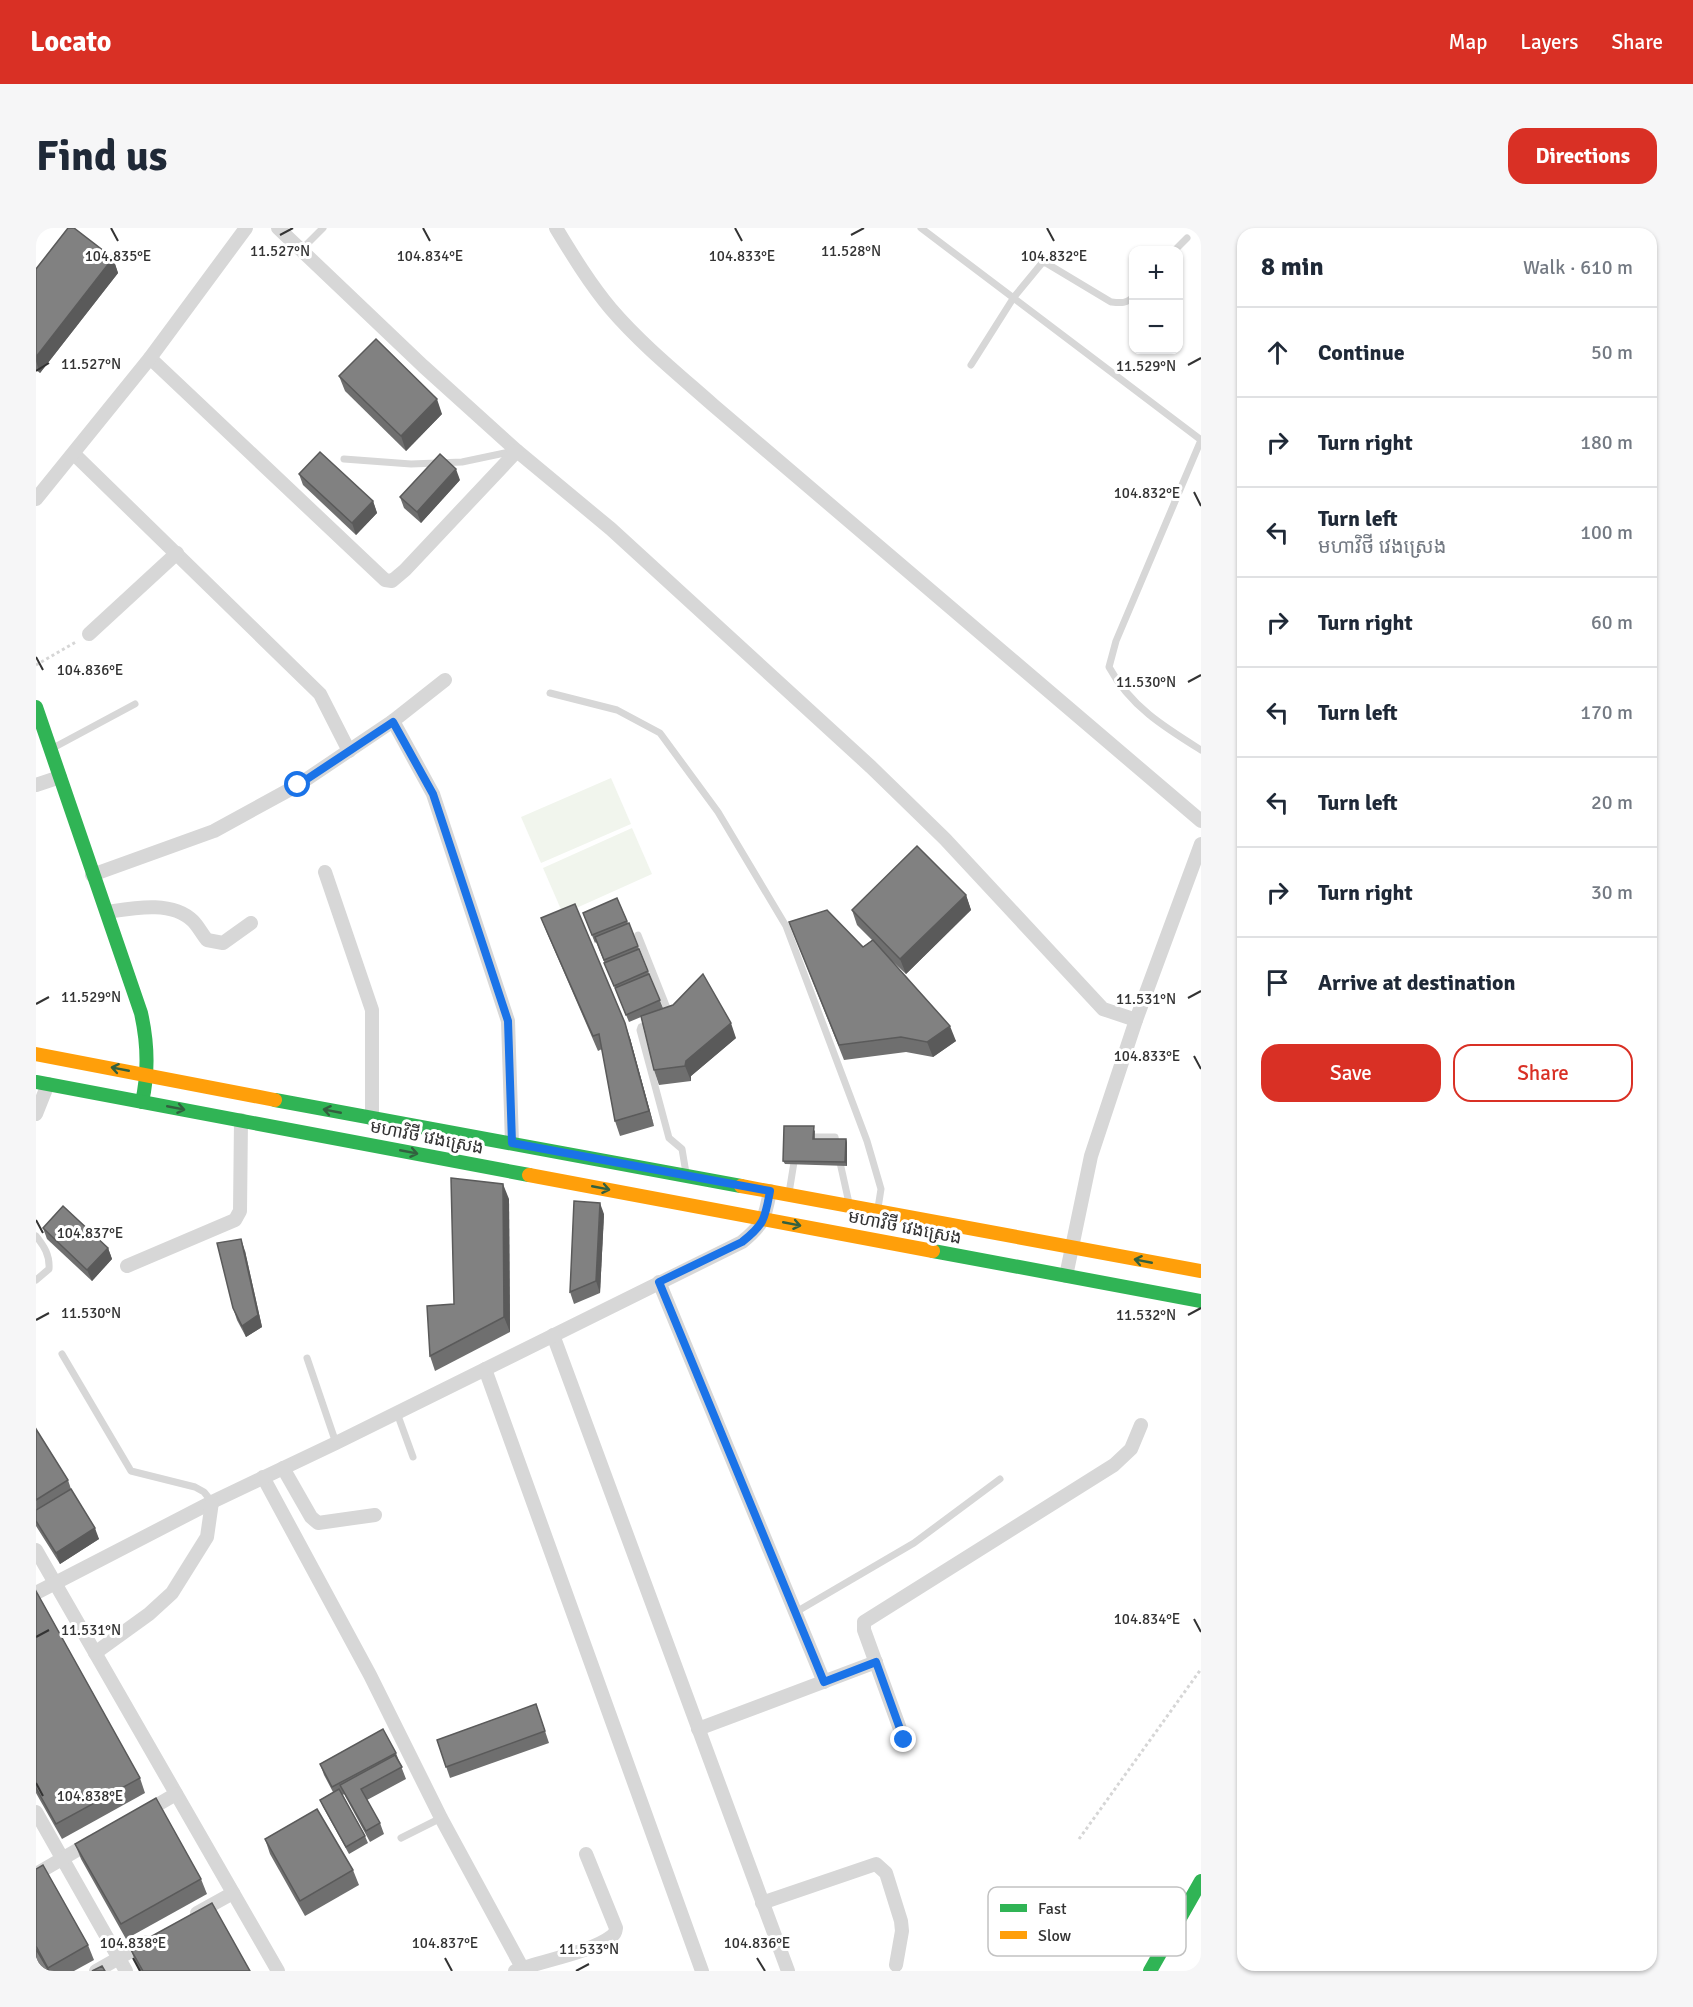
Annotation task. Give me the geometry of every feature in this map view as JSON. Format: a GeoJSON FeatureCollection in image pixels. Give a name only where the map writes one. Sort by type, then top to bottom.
{"type":"FeatureCollection","features":[{"type":"Feature","properties":{"kind":"main road"},"geometry":{"type":"LineString","coordinates":[[36,707],[141,1013],[149,1046],[149,1075],[142,1102]]}},
{"type":"Feature","properties":{"kind":"main road","name":"មហាវិថី វេងស្រេង"},"geometry":{"type":"LineString","coordinates":[[36,1054],[372,1119],[1201,1271]]}},
{"type":"Feature","properties":{"kind":"main road","name":"មហាវិថី វេងស្រេង"},"geometry":{"type":"LineString","coordinates":[[42,1083],[1201,1301]]}},
{"type":"Feature","properties":{"kind":"main road"},"geometry":{"type":"LineString","coordinates":[[1186,1907],[1201,1881]]}},
{"type":"Feature","properties":{"kind":"main road"},"geometry":{"type":"LineString","coordinates":[[1150,1971],[1158,1956]]}},
{"type":"Feature","properties":{"kind":"street"},"geometry":{"type":"LineString","coordinates":[[36,499],[150,358],[246,228]]}},
{"type":"Feature","properties":{"kind":"street"},"geometry":{"type":"LineString","coordinates":[[278,228],[423,366],[517,451],[611,529],[871,767],[945,839],[1103,1009],[1136,1020]]}},
{"type":"Feature","properties":{"kind":"street"},"geometry":{"type":"LineString","coordinates":[[556,228],[583,273],[612,310],[651,349],[1201,821]]}},
{"type":"Feature","properties":{"kind":"street"},"geometry":{"type":"LineString","coordinates":[[150,358],[385,580],[392,581],[405,570],[517,451]]}},
{"type":"Feature","properties":{"kind":"street"},"geometry":{"type":"LineString","coordinates":[[74,454],[320,694],[349,751]]}},
{"type":"Feature","properties":{"kind":"street"},"geometry":{"type":"LineString","coordinates":[[89,634],[177,553]]}},
{"type":"Feature","properties":{"kind":"street"},"geometry":{"type":"LineString","coordinates":[[92,875],[214,831],[298,785],[393,722],[445,680]]}},
{"type":"Feature","properties":{"kind":"street"},"geometry":{"type":"LineString","coordinates":[[393,722],[433,794],[508,1021],[512,1143]]}},
{"type":"Feature","properties":{"kind":"street"},"geometry":{"type":"LineString","coordinates":[[36,785],[60,777]]}},
{"type":"Feature","properties":{"kind":"street"},"geometry":{"type":"LineString","coordinates":[[1066,1276],[1091,1156],[1136,1020],[1201,844]]}},
{"type":"Feature","properties":{"kind":"street"},"geometry":{"type":"LineString","coordinates":[[325,872],[372,1010],[372,1119]]}},
{"type":"Feature","properties":{"kind":"street"},"geometry":{"type":"LineString","coordinates":[[107,912],[150,906],[173,910],[191,919],[207,940],[223,943],[251,923]]}},
{"type":"Feature","properties":{"kind":"street"},"geometry":{"type":"LineString","coordinates":[[36,1114],[42,1083]]}},
{"type":"Feature","properties":{"kind":"street"},"geometry":{"type":"LineString","coordinates":[[127,1266],[235,1220],[240,1211],[241,1120]]}},
{"type":"Feature","properties":{"kind":"street"},"geometry":{"type":"LineString","coordinates":[[36,1593],[212,1502],[742,1242],[754,1233],[765,1219],[770,1191]]}},
{"type":"Feature","properties":{"kind":"street"},"geometry":{"type":"LineString","coordinates":[[659,1282],[824,1682]]}},
{"type":"Feature","properties":{"kind":"street"},"geometry":{"type":"LineString","coordinates":[[553,1335],[788,1971]]}},
{"type":"Feature","properties":{"kind":"street"},"geometry":{"type":"LineString","coordinates":[[485,1369],[702,1971]]}},
{"type":"Feature","properties":{"kind":"street"},"geometry":{"type":"LineString","coordinates":[[904,1740],[864,1630],[864,1622],[1114,1465],[1131,1449],[1141,1425]]}},
{"type":"Feature","properties":{"kind":"street"},"geometry":{"type":"LineString","coordinates":[[283,1468],[311,1517],[318,1523],[375,1515]]}},
{"type":"Feature","properties":{"kind":"street"},"geometry":{"type":"LineString","coordinates":[[263,1478],[370,1675],[520,1970],[590,1947],[613,1935],[616,1931],[586,1854]]}},
{"type":"Feature","properties":{"kind":"street"},"geometry":{"type":"LineString","coordinates":[[95,1653],[132,1627],[172,1593],[207,1537],[212,1502]]}},
{"type":"Feature","properties":{"kind":"street"},"geometry":{"type":"LineString","coordinates":[[36,1550],[278,1971]]}},
{"type":"Feature","properties":{"kind":"street"},"geometry":{"type":"LineString","coordinates":[[698,1729],[876,1662]]}},
{"type":"Feature","properties":{"kind":"street"},"geometry":{"type":"LineString","coordinates":[[135,1818],[176,1794]]}},
{"type":"Feature","properties":{"kind":"street"},"geometry":{"type":"LineString","coordinates":[[36,1812],[126,1971]]}},
{"type":"Feature","properties":{"kind":"street"},"geometry":{"type":"LineString","coordinates":[[36,1874],[104,1836]]}},
{"type":"Feature","properties":{"kind":"street"},"geometry":{"type":"LineString","coordinates":[[762,1903],[876,1864],[886,1873],[901,1921],[902,1931],[896,1965]]}},
{"type":"Feature","properties":{"kind":"street"},"geometry":{"type":"LineString","coordinates":[[181,1923],[233,1893]]}},
{"type":"Feature","properties":{"kind":"street"},"geometry":{"type":"LineString","coordinates":[[96,1971],[160,1935]]}},
{"type":"Feature","properties":{"kind":"lane"},"geometry":{"type":"LineString","coordinates":[[302,249],[323,228]]}},
{"type":"Feature","properties":{"kind":"lane"},"geometry":{"type":"LineString","coordinates":[[921,228],[1201,440],[1116,640],[1109,668],[1119,686],[1157,723],[1201,750]]}},
{"type":"Feature","properties":{"kind":"lane"},"geometry":{"type":"LineString","coordinates":[[1179,246],[1187,238]]}},
{"type":"Feature","properties":{"kind":"lane"},"geometry":{"type":"LineString","coordinates":[[971,365],[1014,297],[1042,263],[1046,263],[1111,302],[1122,303],[1130,300]]}},
{"type":"Feature","properties":{"kind":"lane"},"geometry":{"type":"LineString","coordinates":[[344,459],[411,464],[462,462],[517,451]]}},
{"type":"Feature","properties":{"kind":"lane"},"geometry":{"type":"LineString","coordinates":[[550,693],[617,710],[660,733],[718,812],[786,926],[867,1141],[881,1189],[877,1211]]}},
{"type":"Feature","properties":{"kind":"lane"},"geometry":{"type":"LineString","coordinates":[[51,749],[135,704]]}},
{"type":"Feature","properties":{"kind":"lane"},"geometry":{"type":"LineString","coordinates":[[638,935],[670,1012],[641,1027],[640,1030],[669,1138],[682,1149],[687,1175]]}},
{"type":"Feature","properties":{"kind":"lane"},"geometry":{"type":"LineString","coordinates":[[798,1137],[835,1137],[849,1206]]}},
{"type":"Feature","properties":{"kind":"lane"},"geometry":{"type":"LineString","coordinates":[[789,1194],[797,1148]]}},
{"type":"Feature","properties":{"kind":"lane"},"geometry":{"type":"LineString","coordinates":[[36,1236],[45,1249],[49,1263],[49,1269],[36,1280]]}},
{"type":"Feature","properties":{"kind":"lane"},"geometry":{"type":"LineString","coordinates":[[62,1354],[131,1471],[195,1487],[204,1492],[212,1502]]}},
{"type":"Feature","properties":{"kind":"lane"},"geometry":{"type":"LineString","coordinates":[[306,1358],[336,1443]]}},
{"type":"Feature","properties":{"kind":"lane"},"geometry":{"type":"LineString","coordinates":[[397,1413],[413,1458]]}},
{"type":"Feature","properties":{"kind":"lane"},"geometry":{"type":"LineString","coordinates":[[795,1612],[914,1543],[1000,1479]]}},
{"type":"Feature","properties":{"kind":"lane"},"geometry":{"type":"LineString","coordinates":[[401,1839],[441,1818]]}},
{"type":"Feature","properties":{"kind":"path"},"geometry":{"type":"LineString","coordinates":[[36,665],[89,634]]}},
{"type":"Feature","properties":{"kind":"path"},"geometry":{"type":"LineString","coordinates":[[1079,1839],[1201,1669]]}},
{"type":"Feature","properties":{"kind":"shaded area"},"geometry":{"type":"Polygon","coordinates":[[[611,778],[631,824],[541,863],[521,817],[611,778]]]}},
{"type":"Feature","properties":{"kind":"shaded area"},"geometry":{"type":"Polygon","coordinates":[[[632,828],[652,874],[563,914],[543,868],[632,828]]]}},
{"type":"Feature","properties":{"kind":"building"},"geometry":{"type":"Polygon","coordinates":[[[68,228],[74,228],[113,258],[36,357],[36,269],[68,228]]]}},
{"type":"Feature","properties":{"kind":"building"},"geometry":{"type":"Polygon","coordinates":[[[376,339],[437,399],[401,436],[339,376],[376,339]]]}},
{"type":"Feature","properties":{"kind":"building"},"geometry":{"type":"Polygon","coordinates":[[[320,452],[373,501],[352,523],[299,474],[320,452]]]}},
{"type":"Feature","properties":{"kind":"building"},"geometry":{"type":"Polygon","coordinates":[[[440,454],[456,469],[417,512],[400,497],[440,454]]]}},
{"type":"Feature","properties":{"kind":"building"},"geometry":{"type":"Polygon","coordinates":[[[917,846],[966,895],[900,959],[852,910],[917,846]]]}},
{"type":"Feature","properties":{"kind":"building"},"geometry":{"type":"Polygon","coordinates":[[[617,898],[627,921],[592,935],[583,913],[617,898]]]}},
{"type":"Feature","properties":{"kind":"building"},"geometry":{"type":"Polygon","coordinates":[[[575,904],[625,1023],[649,1111],[615,1121],[599,1034],[593,1036],[541,918],[575,904]]]}},
{"type":"Feature","properties":{"kind":"building"},"geometry":{"type":"Polygon","coordinates":[[[827,910],[863,947],[873,940],[950,1026],[927,1042],[901,1037],[839,1045],[789,922],[827,910]]]}},
{"type":"Feature","properties":{"kind":"building"},"geometry":{"type":"Polygon","coordinates":[[[629,923],[638,946],[604,960],[595,937],[629,923]]]}},
{"type":"Feature","properties":{"kind":"building"},"geometry":{"type":"Polygon","coordinates":[[[639,949],[648,971],[614,986],[604,963],[639,949]]]}},
{"type":"Feature","properties":{"kind":"building"},"geometry":{"type":"Polygon","coordinates":[[[649,974],[660,1000],[626,1015],[615,988],[649,974]]]}},
{"type":"Feature","properties":{"kind":"building"},"geometry":{"type":"Polygon","coordinates":[[[703,974],[731,1023],[686,1061],[685,1066],[654,1070],[641,1016],[673,1005],[703,974]]]}},
{"type":"Feature","properties":{"kind":"building"},"geometry":{"type":"Polygon","coordinates":[[[784,1126],[814,1126],[813,1139],[846,1139],[845,1162],[783,1161],[784,1126]]]}},
{"type":"Feature","properties":{"kind":"building"},"geometry":{"type":"Polygon","coordinates":[[[451,1178],[503,1184],[504,1317],[430,1356],[427,1306],[454,1304],[451,1178]]]}},
{"type":"Feature","properties":{"kind":"building"},"geometry":{"type":"Polygon","coordinates":[[[574,1201],[600,1203],[596,1281],[570,1292],[574,1201]]]}},
{"type":"Feature","properties":{"kind":"building"},"geometry":{"type":"Polygon","coordinates":[[[63,1206],[108,1248],[87,1270],[43,1228],[63,1206]]]}},
{"type":"Feature","properties":{"kind":"building"},"geometry":{"type":"Polygon","coordinates":[[[241,1239],[258,1315],[242,1326],[233,1308],[217,1243],[241,1239]]]}},
{"type":"Feature","properties":{"kind":"building"},"geometry":{"type":"Polygon","coordinates":[[[36,1429],[68,1480],[36,1500],[36,1429]]]}},
{"type":"Feature","properties":{"kind":"building"},"geometry":{"type":"Polygon","coordinates":[[[71,1489],[95,1528],[56,1553],[36,1521],[36,1510],[71,1489]]]}},
{"type":"Feature","properties":{"kind":"building"},"geometry":{"type":"Polygon","coordinates":[[[36,1591],[140,1778],[56,1824],[36,1788],[36,1591]]]}},
{"type":"Feature","properties":{"kind":"building"},"geometry":{"type":"Polygon","coordinates":[[[536,1704],[545,1731],[446,1767],[437,1740],[536,1704]]]}},
{"type":"Feature","properties":{"kind":"building"},"geometry":{"type":"Polygon","coordinates":[[[383,1729],[396,1753],[332,1787],[320,1764],[383,1729]]]}},
{"type":"Feature","properties":{"kind":"building"},"geometry":{"type":"Polygon","coordinates":[[[395,1755],[402,1767],[361,1789],[380,1823],[366,1831],[340,1785],[395,1755]]]}},
{"type":"Feature","properties":{"kind":"building"},"geometry":{"type":"Polygon","coordinates":[[[339,1789],[365,1836],[346,1847],[320,1800],[339,1789]]]}},
{"type":"Feature","properties":{"kind":"building"},"geometry":{"type":"Polygon","coordinates":[[[156,1798],[201,1879],[121,1924],[75,1844],[156,1798]]]}},
{"type":"Feature","properties":{"kind":"building"},"geometry":{"type":"Polygon","coordinates":[[[317,1809],[353,1870],[300,1901],[265,1839],[317,1809]]]}},
{"type":"Feature","properties":{"kind":"building"},"geometry":{"type":"Polygon","coordinates":[[[43,1865],[88,1945],[48,1968],[36,1946],[36,1869],[43,1865]]]}},
{"type":"Feature","properties":{"kind":"building"},"geometry":{"type":"Polygon","coordinates":[[[212,1903],[250,1971],[143,1971],[130,1948],[212,1903]]]}},
{"type":"Feature","properties":{"kind":"building"},"geometry":{"type":"Polygon","coordinates":[[[36,1949],[49,1971],[36,1971],[36,1949]]]}},
{"type":"Feature","properties":{"kind":"building"},"geometry":{"type":"Polygon","coordinates":[[[102,1966],[105,1971],[92,1971],[102,1966]]]}},
{"type":"Feature","properties":{"kind":"traffic: fast"},"geometry":{"type":"LineString","coordinates":[[36,707],[141,1013],[147,1058],[142,1102]]}},
{"type":"Feature","properties":{"kind":"traffic: fast"},"geometry":{"type":"LineString","coordinates":[[36,1082],[529,1175]]}},
{"type":"Feature","properties":{"kind":"traffic: fast"},"geometry":{"type":"LineString","coordinates":[[275,1100],[741,1186]]}},
{"type":"Feature","properties":{"kind":"traffic: fast"},"geometry":{"type":"LineString","coordinates":[[933,1251],[1201,1301]]}},
{"type":"Feature","properties":{"kind":"traffic: fast"},"geometry":{"type":"LineString","coordinates":[[1186,1907],[1201,1881]]}},
{"type":"Feature","properties":{"kind":"traffic: fast"},"geometry":{"type":"LineString","coordinates":[[1150,1971],[1158,1956]]}},
{"type":"Feature","properties":{"kind":"traffic: slow"},"geometry":{"type":"LineString","coordinates":[[36,1054],[275,1100]]}},
{"type":"Feature","properties":{"kind":"traffic: slow"},"geometry":{"type":"LineString","coordinates":[[529,1175],[933,1251]]}},
{"type":"Feature","properties":{"kind":"traffic: slow"},"geometry":{"type":"LineString","coordinates":[[741,1186],[1201,1271]]}},
{"type":"Feature","properties":{"kind":"route"},"geometry":{"type":"LineString","coordinates":[[298,785],[393,722],[433,794],[508,1021],[512,1143],[770,1191],[765,1219],[754,1233],[742,1242],[659,1282],[824,1682],[876,1662],[904,1740]]}}]}
